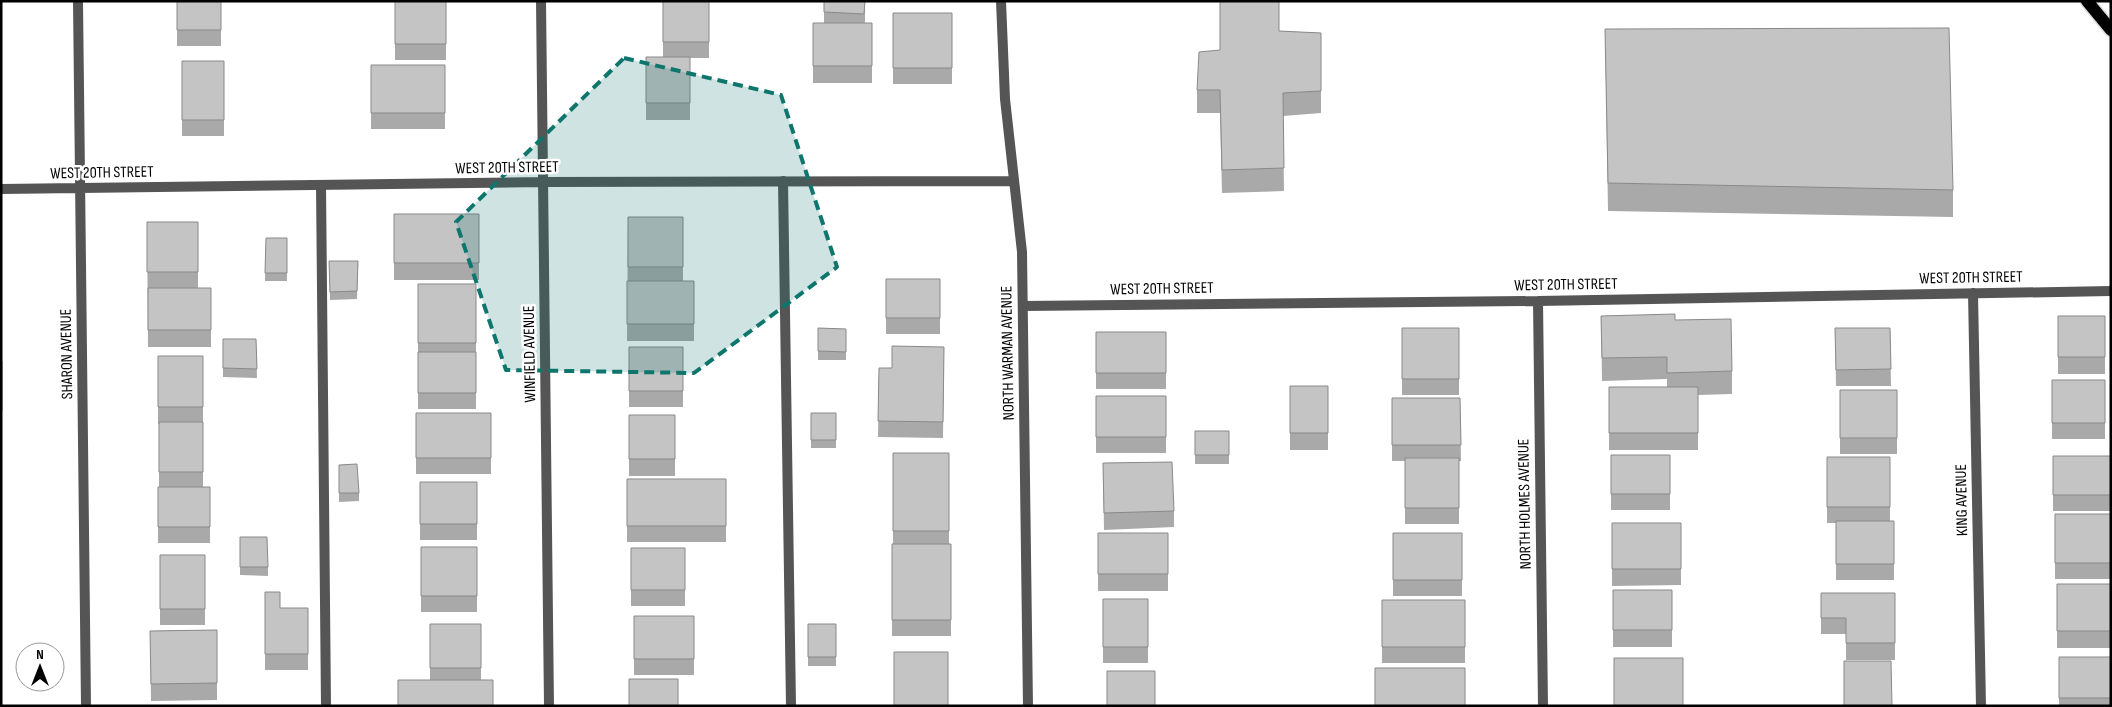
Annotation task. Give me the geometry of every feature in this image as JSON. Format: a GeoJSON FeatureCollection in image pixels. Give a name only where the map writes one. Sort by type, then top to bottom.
{"type":"FeatureCollection","features":[{"type":"Feature","properties":{"kind":"main road"},"geometry":{"type":"LineString","coordinates":[[2087,1],[2111,30]]}},
{"type":"Feature","properties":{"kind":"street","name":"SHARON AVENUE"},"geometry":{"type":"LineString","coordinates":[[78,1],[86,706]]}},
{"type":"Feature","properties":{"kind":"street","name":"WINFIELD AVENUE"},"geometry":{"type":"LineString","coordinates":[[541,1],[549,706]]}},
{"type":"Feature","properties":{"kind":"street","name":"NORTH WARMAN AVENUE"},"geometry":{"type":"LineString","coordinates":[[1001,1],[1005,99],[1022,252],[1028,706]]}},
{"type":"Feature","properties":{"kind":"street"},"geometry":{"type":"LineString","coordinates":[[783,181],[791,706]]}},
{"type":"Feature","properties":{"kind":"street","name":"WEST 20TH STREET"},"geometry":{"type":"LineString","coordinates":[[1,189],[543,182],[1013,181]]}},
{"type":"Feature","properties":{"kind":"street"},"geometry":{"type":"LineString","coordinates":[[321,185],[326,706]]}},
{"type":"Feature","properties":{"kind":"street","name":"WEST 20TH STREET"},"geometry":{"type":"LineString","coordinates":[[1023,306],[1538,301],[2111,291]]}},
{"type":"Feature","properties":{"kind":"street","name":"KING AVENUE"},"geometry":{"type":"LineString","coordinates":[[1973,293],[1981,706]]}},
{"type":"Feature","properties":{"kind":"street","name":"NORTH HOLMES AVENUE"},"geometry":{"type":"LineString","coordinates":[[1538,301],[1543,706]]}},
{"type":"Feature","properties":{"kind":"highlighted area"},"geometry":{"type":"Polygon","coordinates":[[[624,58],[781,95],[837,267],[694,373],[506,370],[456,222],[624,58]]]}},
{"type":"Feature","properties":{"kind":"building"},"geometry":{"type":"Polygon","coordinates":[[[177,1],[221,1],[221,30],[177,30],[177,1]]]}},
{"type":"Feature","properties":{"kind":"building"},"geometry":{"type":"Polygon","coordinates":[[[395,1],[446,1],[446,44],[395,44],[395,1]]]}},
{"type":"Feature","properties":{"kind":"building"},"geometry":{"type":"Polygon","coordinates":[[[663,1],[709,1],[709,42],[663,42],[663,1]]]}},
{"type":"Feature","properties":{"kind":"building"},"geometry":{"type":"Polygon","coordinates":[[[824,1],[865,1],[864,14],[824,12],[824,1]]]}},
{"type":"Feature","properties":{"kind":"building"},"geometry":{"type":"Polygon","coordinates":[[[1220,1],[1279,1],[1279,31],[1321,33],[1321,91],[1283,93],[1284,168],[1222,170],[1220,90],[1197,90],[1199,52],[1220,50],[1220,1]]]}},
{"type":"Feature","properties":{"kind":"building"},"geometry":{"type":"Polygon","coordinates":[[[893,13],[952,13],[952,68],[893,68],[893,13]]]}},
{"type":"Feature","properties":{"kind":"building"},"geometry":{"type":"Polygon","coordinates":[[[813,23],[872,23],[872,66],[813,66],[813,23]]]}},
{"type":"Feature","properties":{"kind":"building"},"geometry":{"type":"Polygon","coordinates":[[[1949,28],[1953,190],[1608,183],[1605,29],[1949,28]]]}},
{"type":"Feature","properties":{"kind":"building"},"geometry":{"type":"Polygon","coordinates":[[[646,57],[690,57],[690,103],[646,103],[646,57]]]}},
{"type":"Feature","properties":{"kind":"building"},"geometry":{"type":"Polygon","coordinates":[[[182,61],[224,61],[224,120],[182,120],[182,61]]]}},
{"type":"Feature","properties":{"kind":"building"},"geometry":{"type":"Polygon","coordinates":[[[371,65],[445,65],[445,113],[371,113],[371,65]]]}},
{"type":"Feature","properties":{"kind":"building"},"geometry":{"type":"Polygon","coordinates":[[[394,214],[479,214],[479,263],[394,263],[394,214]]]}},
{"type":"Feature","properties":{"kind":"building"},"geometry":{"type":"Polygon","coordinates":[[[628,217],[683,217],[683,267],[628,267],[628,217]]]}},
{"type":"Feature","properties":{"kind":"building"},"geometry":{"type":"Polygon","coordinates":[[[147,222],[198,222],[198,272],[147,272],[147,222]]]}},
{"type":"Feature","properties":{"kind":"building"},"geometry":{"type":"Polygon","coordinates":[[[266,238],[287,238],[287,273],[265,273],[266,238]]]}},
{"type":"Feature","properties":{"kind":"building"},"geometry":{"type":"Polygon","coordinates":[[[329,261],[358,261],[357,291],[330,292],[329,261]]]}},
{"type":"Feature","properties":{"kind":"building"},"geometry":{"type":"Polygon","coordinates":[[[886,279],[940,279],[940,318],[886,318],[886,279]]]}},
{"type":"Feature","properties":{"kind":"building"},"geometry":{"type":"Polygon","coordinates":[[[627,281],[694,281],[694,324],[627,324],[627,281]]]}},
{"type":"Feature","properties":{"kind":"building"},"geometry":{"type":"Polygon","coordinates":[[[418,284],[476,284],[476,343],[418,343],[418,284]]]}},
{"type":"Feature","properties":{"kind":"building"},"geometry":{"type":"Polygon","coordinates":[[[148,288],[211,288],[211,330],[148,330],[148,288]]]}},
{"type":"Feature","properties":{"kind":"building"},"geometry":{"type":"Polygon","coordinates":[[[1675,314],[1675,320],[1731,319],[1732,371],[1667,373],[1667,357],[1602,358],[1601,316],[1675,314]]]}},
{"type":"Feature","properties":{"kind":"building"},"geometry":{"type":"Polygon","coordinates":[[[2058,316],[2105,316],[2105,357],[2058,357],[2058,316]]]}},
{"type":"Feature","properties":{"kind":"building"},"geometry":{"type":"Polygon","coordinates":[[[818,328],[846,329],[846,352],[818,351],[818,328]]]}},
{"type":"Feature","properties":{"kind":"building"},"geometry":{"type":"Polygon","coordinates":[[[1402,328],[1459,328],[1459,379],[1402,379],[1402,328]]]}},
{"type":"Feature","properties":{"kind":"building"},"geometry":{"type":"Polygon","coordinates":[[[1835,328],[1890,328],[1891,369],[1836,370],[1835,328]]]}},
{"type":"Feature","properties":{"kind":"building"},"geometry":{"type":"Polygon","coordinates":[[[1096,332],[1166,332],[1166,373],[1096,373],[1096,332]]]}},
{"type":"Feature","properties":{"kind":"building"},"geometry":{"type":"Polygon","coordinates":[[[223,339],[256,339],[257,369],[223,368],[223,339]]]}},
{"type":"Feature","properties":{"kind":"building"},"geometry":{"type":"Polygon","coordinates":[[[892,346],[944,347],[943,422],[878,421],[879,368],[892,368],[892,346]]]}},
{"type":"Feature","properties":{"kind":"building"},"geometry":{"type":"Polygon","coordinates":[[[629,347],[683,347],[683,391],[629,391],[629,347]]]}},
{"type":"Feature","properties":{"kind":"building"},"geometry":{"type":"Polygon","coordinates":[[[418,352],[476,352],[476,393],[418,393],[418,352]]]}},
{"type":"Feature","properties":{"kind":"building"},"geometry":{"type":"Polygon","coordinates":[[[158,356],[203,356],[203,407],[158,407],[158,356]]]}},
{"type":"Feature","properties":{"kind":"building"},"geometry":{"type":"Polygon","coordinates":[[[2,361],[2,411],[1,411],[2,361]]]}},
{"type":"Feature","properties":{"kind":"building"},"geometry":{"type":"Polygon","coordinates":[[[2052,380],[2105,380],[2105,423],[2052,423],[2052,380]]]}},
{"type":"Feature","properties":{"kind":"building"},"geometry":{"type":"Polygon","coordinates":[[[1290,386],[1328,386],[1328,433],[1290,433],[1290,386]]]}},
{"type":"Feature","properties":{"kind":"building"},"geometry":{"type":"Polygon","coordinates":[[[1609,387],[1698,387],[1698,433],[1609,433],[1609,387]]]}},
{"type":"Feature","properties":{"kind":"building"},"geometry":{"type":"Polygon","coordinates":[[[1840,390],[1897,390],[1897,438],[1840,438],[1840,390]]]}},
{"type":"Feature","properties":{"kind":"building"},"geometry":{"type":"Polygon","coordinates":[[[1096,396],[1166,396],[1166,437],[1096,437],[1096,396]]]}},
{"type":"Feature","properties":{"kind":"building"},"geometry":{"type":"Polygon","coordinates":[[[1392,398],[1460,398],[1461,445],[1392,445],[1392,398]]]}},
{"type":"Feature","properties":{"kind":"building"},"geometry":{"type":"Polygon","coordinates":[[[416,413],[491,413],[491,458],[416,458],[416,413]]]}},
{"type":"Feature","properties":{"kind":"building"},"geometry":{"type":"Polygon","coordinates":[[[811,413],[836,413],[836,440],[811,440],[811,413]]]}},
{"type":"Feature","properties":{"kind":"building"},"geometry":{"type":"Polygon","coordinates":[[[629,415],[675,415],[675,459],[629,459],[629,415]]]}},
{"type":"Feature","properties":{"kind":"building"},"geometry":{"type":"Polygon","coordinates":[[[159,422],[203,422],[203,472],[159,472],[159,422]]]}},
{"type":"Feature","properties":{"kind":"building"},"geometry":{"type":"Polygon","coordinates":[[[1195,431],[1229,431],[1229,455],[1195,455],[1195,431]]]}},
{"type":"Feature","properties":{"kind":"building"},"geometry":{"type":"Polygon","coordinates":[[[893,453],[949,453],[949,531],[893,531],[893,453]]]}},
{"type":"Feature","properties":{"kind":"building"},"geometry":{"type":"Polygon","coordinates":[[[1611,455],[1670,455],[1670,494],[1611,494],[1611,455]]]}},
{"type":"Feature","properties":{"kind":"building"},"geometry":{"type":"Polygon","coordinates":[[[2053,456],[2111,456],[2111,495],[2053,495],[2053,456]]]}},
{"type":"Feature","properties":{"kind":"building"},"geometry":{"type":"Polygon","coordinates":[[[1827,457],[1890,457],[1890,507],[1827,507],[1827,457]]]}},
{"type":"Feature","properties":{"kind":"building"},"geometry":{"type":"Polygon","coordinates":[[[1405,458],[1459,458],[1459,508],[1405,508],[1405,458]]]}},
{"type":"Feature","properties":{"kind":"building"},"geometry":{"type":"Polygon","coordinates":[[[1172,462],[1174,511],[1104,513],[1103,463],[1172,462]]]}},
{"type":"Feature","properties":{"kind":"building"},"geometry":{"type":"Polygon","coordinates":[[[357,464],[359,493],[339,493],[339,465],[357,464]]]}},
{"type":"Feature","properties":{"kind":"building"},"geometry":{"type":"Polygon","coordinates":[[[627,479],[726,479],[726,526],[627,526],[627,479]]]}},
{"type":"Feature","properties":{"kind":"building"},"geometry":{"type":"Polygon","coordinates":[[[420,482],[477,482],[477,524],[420,524],[420,482]]]}},
{"type":"Feature","properties":{"kind":"building"},"geometry":{"type":"Polygon","coordinates":[[[158,487],[210,487],[210,527],[158,527],[158,487]]]}},
{"type":"Feature","properties":{"kind":"building"},"geometry":{"type":"Polygon","coordinates":[[[2055,514],[2111,514],[2111,563],[2055,563],[2055,514]]]}},
{"type":"Feature","properties":{"kind":"building"},"geometry":{"type":"Polygon","coordinates":[[[1836,521],[1894,521],[1894,564],[1836,564],[1836,521]]]}},
{"type":"Feature","properties":{"kind":"building"},"geometry":{"type":"Polygon","coordinates":[[[1612,523],[1681,523],[1681,569],[1612,569],[1612,523]]]}},
{"type":"Feature","properties":{"kind":"building"},"geometry":{"type":"Polygon","coordinates":[[[1098,533],[1168,533],[1168,574],[1098,574],[1098,533]]]}},
{"type":"Feature","properties":{"kind":"building"},"geometry":{"type":"Polygon","coordinates":[[[1393,533],[1462,533],[1462,580],[1393,580],[1393,533]]]}},
{"type":"Feature","properties":{"kind":"building"},"geometry":{"type":"Polygon","coordinates":[[[240,537],[267,537],[268,567],[240,567],[240,537]]]}},
{"type":"Feature","properties":{"kind":"building"},"geometry":{"type":"Polygon","coordinates":[[[892,544],[951,544],[951,620],[892,620],[892,544]]]}},
{"type":"Feature","properties":{"kind":"building"},"geometry":{"type":"Polygon","coordinates":[[[421,547],[477,547],[477,596],[421,596],[421,547]]]}},
{"type":"Feature","properties":{"kind":"building"},"geometry":{"type":"Polygon","coordinates":[[[631,548],[685,548],[685,590],[631,590],[631,548]]]}},
{"type":"Feature","properties":{"kind":"building"},"geometry":{"type":"Polygon","coordinates":[[[160,555],[205,555],[205,609],[160,609],[160,555]]]}},
{"type":"Feature","properties":{"kind":"building"},"geometry":{"type":"Polygon","coordinates":[[[2057,584],[2111,584],[2111,631],[2057,631],[2057,584]]]}},
{"type":"Feature","properties":{"kind":"building"},"geometry":{"type":"Polygon","coordinates":[[[1613,590],[1672,590],[1672,630],[1613,630],[1613,590]]]}},
{"type":"Feature","properties":{"kind":"building"},"geometry":{"type":"Polygon","coordinates":[[[265,592],[280,592],[280,608],[308,608],[308,654],[265,654],[265,592]]]}},
{"type":"Feature","properties":{"kind":"building"},"geometry":{"type":"Polygon","coordinates":[[[1821,593],[1895,593],[1895,643],[1846,643],[1846,618],[1821,618],[1821,593]]]}},
{"type":"Feature","properties":{"kind":"building"},"geometry":{"type":"Polygon","coordinates":[[[1103,599],[1148,599],[1148,647],[1103,647],[1103,599]]]}},
{"type":"Feature","properties":{"kind":"building"},"geometry":{"type":"Polygon","coordinates":[[[1382,600],[1465,600],[1465,647],[1382,647],[1382,600]]]}},
{"type":"Feature","properties":{"kind":"building"},"geometry":{"type":"Polygon","coordinates":[[[634,616],[694,616],[694,659],[634,659],[634,616]]]}},
{"type":"Feature","properties":{"kind":"building"},"geometry":{"type":"Polygon","coordinates":[[[430,624],[481,624],[481,668],[430,668],[430,624]]]}},
{"type":"Feature","properties":{"kind":"building"},"geometry":{"type":"Polygon","coordinates":[[[808,624],[836,624],[836,657],[808,657],[808,624]]]}},
{"type":"Feature","properties":{"kind":"building"},"geometry":{"type":"Polygon","coordinates":[[[217,630],[217,683],[151,684],[150,631],[217,630]]]}},
{"type":"Feature","properties":{"kind":"building"},"geometry":{"type":"Polygon","coordinates":[[[894,652],[948,652],[948,706],[894,706],[894,652]]]}},
{"type":"Feature","properties":{"kind":"building"},"geometry":{"type":"Polygon","coordinates":[[[2059,657],[2111,657],[2111,698],[2059,698],[2059,657]]]}},
{"type":"Feature","properties":{"kind":"building"},"geometry":{"type":"Polygon","coordinates":[[[1614,658],[1683,658],[1683,706],[1614,706],[1614,658]]]}},
{"type":"Feature","properties":{"kind":"building"},"geometry":{"type":"Polygon","coordinates":[[[1844,661],[1891,661],[1892,706],[1844,706],[1844,661]]]}},
{"type":"Feature","properties":{"kind":"building"},"geometry":{"type":"Polygon","coordinates":[[[1375,668],[1465,668],[1465,706],[1375,706],[1375,668]]]}},
{"type":"Feature","properties":{"kind":"building"},"geometry":{"type":"Polygon","coordinates":[[[1107,671],[1155,671],[1155,706],[1107,706],[1107,671]]]}},
{"type":"Feature","properties":{"kind":"building"},"geometry":{"type":"Polygon","coordinates":[[[629,679],[678,679],[678,706],[629,706],[629,679]]]}},
{"type":"Feature","properties":{"kind":"building"},"geometry":{"type":"Polygon","coordinates":[[[398,680],[493,680],[493,706],[398,706],[398,680]]]}}]}
